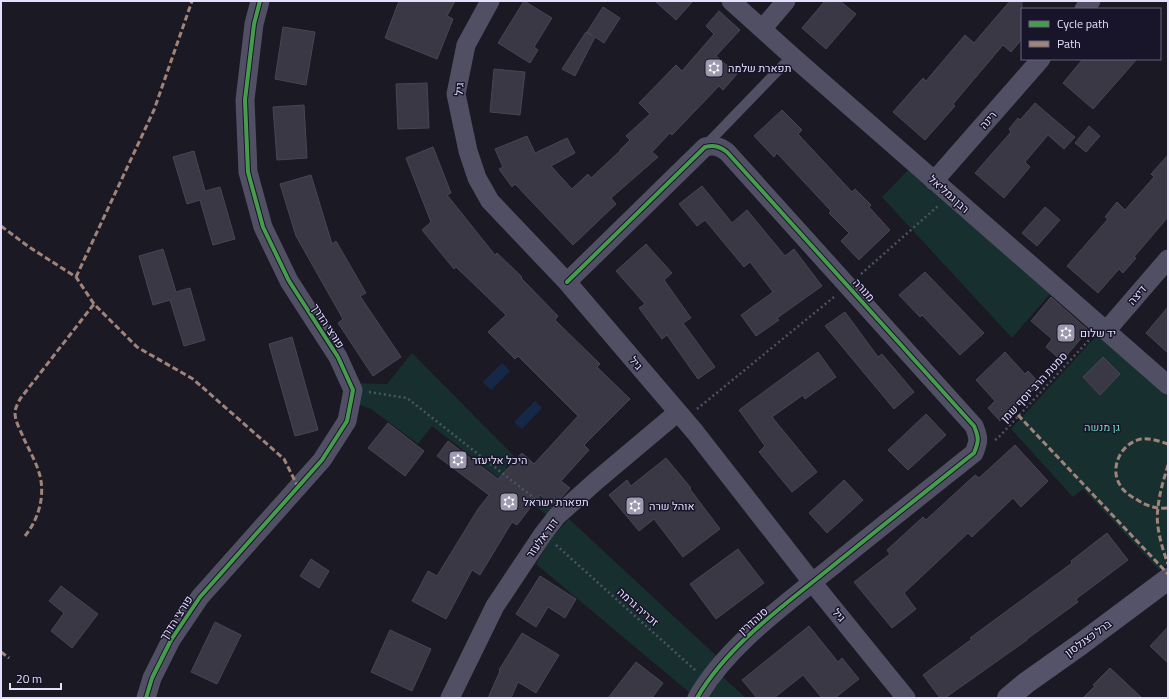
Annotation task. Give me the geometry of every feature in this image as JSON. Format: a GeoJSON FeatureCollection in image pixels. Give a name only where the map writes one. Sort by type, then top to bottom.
{"type":"FeatureCollection","features":[{"type":"Feature","properties":{"kind":"street","name":"פורצי הדרך"},"geometry":{"type":"LineString","coordinates":[[146,698],[152,678],[171,640],[200,597],[322,460],[347,421],[353,390],[338,357],[292,286],[263,227],[248,172],[245,100],[254,24],[260,1]]}},
{"type":"Feature","properties":{"kind":"street","name":"גיל"},"geometry":{"type":"LineString","coordinates":[[490,1],[466,45],[456,94],[468,151],[477,178],[490,201],[567,282],[695,432],[812,582],[906,698]]}},
{"type":"Feature","properties":{"kind":"street","name":"רבן גמליאל"},"geometry":{"type":"LineString","coordinates":[[731,1],[950,196],[1168,385]]}},
{"type":"Feature","properties":{"kind":"street"},"geometry":{"type":"LineString","coordinates":[[762,29],[786,1]]}},
{"type":"Feature","properties":{"kind":"street","name":"רינה"},"geometry":{"type":"LineString","coordinates":[[934,181],[1040,60]]}},
{"type":"Feature","properties":{"kind":"street","name":"מנורה"},"geometry":{"type":"LineString","coordinates":[[705,147],[713,145],[721,147],[727,152],[974,426],[977,433],[978,443],[974,453]]}},
{"type":"Feature","properties":{"kind":"street"},"geometry":{"type":"LineString","coordinates":[[567,282],[705,147]]}},
{"type":"Feature","properties":{"kind":"street","name":"דיצה"},"geometry":{"type":"LineString","coordinates":[[1104,329],[1168,259]]}},
{"type":"Feature","properties":{"kind":"street","name":"דוד אלעזר"},"geometry":{"type":"LineString","coordinates":[[450,698],[495,606],[543,534],[557,516],[596,482],[681,416]]}},
{"type":"Feature","properties":{"kind":"street"},"geometry":{"type":"LineString","coordinates":[[812,582],[974,453]]}},
{"type":"Feature","properties":{"kind":"street","name":"ברל כצנלסון"},"geometry":{"type":"LineString","coordinates":[[1008,698],[1026,683],[1168,579]]}},
{"type":"Feature","properties":{"kind":"street","name":"סנהדרין"},"geometry":{"type":"LineString","coordinates":[[697,698],[708,681],[746,639],[812,582]]}},
{"type":"Feature","properties":{"kind":"lane"},"geometry":{"type":"LineString","coordinates":[[705,147],[792,56]]}},
{"type":"Feature","properties":{"kind":"path"},"geometry":{"type":"LineString","coordinates":[[681,416],[848,286],[950,196]]}},
{"type":"Feature","properties":{"kind":"path"},"geometry":{"type":"LineString","coordinates":[[353,390],[407,398],[557,516]]}},
{"type":"Feature","properties":{"kind":"green space"},"geometry":{"type":"Polygon","coordinates":[[[912,166],[1050,294],[1012,338],[882,197],[912,166]]]}},
{"type":"Feature","properties":{"kind":"green space","name":"גן מנשה"},"geometry":{"type":"Polygon","coordinates":[[[1098,334],[1168,394],[1168,565],[1159,570],[1083,489],[1073,497],[1011,429],[1098,334]]]}},
{"type":"Feature","properties":{"kind":"green space"},"geometry":{"type":"Polygon","coordinates":[[[412,353],[515,457],[506,468],[554,508],[548,516],[432,426],[418,444],[371,409],[352,402],[352,383],[387,384],[412,353]]]}},
{"type":"Feature","properties":{"kind":"green space"},"geometry":{"type":"Polygon","coordinates":[[[569,519],[724,663],[716,671],[746,698],[696,698],[536,564],[550,540],[569,519]]]}},
{"type":"Feature","properties":{"kind":"water"},"geometry":{"type":"Polygon","coordinates":[[[502,363],[510,371],[491,390],[483,382],[502,363]]]}},
{"type":"Feature","properties":{"kind":"water"},"geometry":{"type":"Polygon","coordinates":[[[535,401],[542,408],[522,429],[514,422],[535,401]]]}},
{"type":"Feature","properties":{"kind":"building"},"geometry":{"type":"Polygon","coordinates":[[[399,1],[455,1],[447,16],[453,19],[437,59],[385,38],[399,1]]]}},
{"type":"Feature","properties":{"kind":"building"},"geometry":{"type":"Polygon","coordinates":[[[524,1],[552,18],[534,47],[538,50],[530,63],[498,43],[524,1]]]}},
{"type":"Feature","properties":{"kind":"building"},"geometry":{"type":"Polygon","coordinates":[[[655,1],[693,1],[676,20],[655,1]]]}},
{"type":"Feature","properties":{"kind":"building"},"geometry":{"type":"Polygon","coordinates":[[[825,1],[840,1],[856,14],[826,49],[802,28],[825,1]]]}},
{"type":"Feature","properties":{"kind":"building"},"geometry":{"type":"Polygon","coordinates":[[[1010,1],[1022,1],[1021,40],[1011,52],[1003,45],[953,104],[955,106],[925,140],[893,112],[923,78],[926,81],[965,35],[974,43],[1010,1]]]}},
{"type":"Feature","properties":{"kind":"building"},"geometry":{"type":"Polygon","coordinates":[[[603,7],[620,18],[604,43],[595,37],[575,76],[562,69],[586,32],[593,36],[587,32],[603,7]]]}},
{"type":"Feature","properties":{"kind":"building"},"geometry":{"type":"Polygon","coordinates":[[[719,11],[740,30],[716,56],[737,74],[723,90],[719,86],[672,135],[670,133],[652,152],[658,157],[611,198],[616,204],[573,245],[515,184],[512,187],[499,169],[503,167],[495,149],[527,136],[535,153],[567,138],[575,153],[551,166],[572,189],[588,174],[591,178],[620,151],[630,140],[626,136],[650,114],[639,103],[676,65],[682,71],[714,34],[706,26],[719,11]]]}},
{"type":"Feature","properties":{"kind":"building"},"geometry":{"type":"Polygon","coordinates":[[[283,27],[315,32],[306,85],[275,79],[283,27]]]}},
{"type":"Feature","properties":{"kind":"building"},"geometry":{"type":"Polygon","coordinates":[[[1082,60],[1136,60],[1093,109],[1063,83],[1082,60]]]}},
{"type":"Feature","properties":{"kind":"building"},"geometry":{"type":"Polygon","coordinates":[[[494,69],[525,72],[520,115],[490,112],[494,69]]]}},
{"type":"Feature","properties":{"kind":"building"},"geometry":{"type":"Polygon","coordinates":[[[427,83],[429,128],[398,129],[396,84],[427,83]]]}},
{"type":"Feature","properties":{"kind":"building"},"geometry":{"type":"Polygon","coordinates":[[[1035,103],[1075,137],[1064,149],[1048,135],[1025,162],[1030,167],[1004,198],[975,173],[1011,132],[1009,129],[1018,118],[1020,120],[1035,103]]]}},
{"type":"Feature","properties":{"kind":"building"},"geometry":{"type":"Polygon","coordinates":[[[304,105],[307,158],[277,160],[273,107],[304,105]]]}},
{"type":"Feature","properties":{"kind":"building"},"geometry":{"type":"Polygon","coordinates":[[[782,110],[802,130],[798,134],[852,192],[855,189],[871,205],[869,207],[890,230],[859,260],[841,241],[849,233],[829,213],[831,211],[777,153],[774,157],[754,136],[782,110]]]}},
{"type":"Feature","properties":{"kind":"building"},"geometry":{"type":"Polygon","coordinates":[[[1089,126],[1100,136],[1086,152],[1075,143],[1089,126]]]}},
{"type":"Feature","properties":{"kind":"building"},"geometry":{"type":"Polygon","coordinates":[[[433,147],[451,193],[447,195],[495,255],[497,253],[522,277],[521,278],[558,316],[555,320],[600,364],[597,367],[630,399],[584,445],[589,450],[561,481],[570,488],[562,497],[552,505],[540,495],[517,525],[512,522],[480,575],[472,570],[446,619],[412,601],[428,571],[437,576],[478,509],[489,495],[437,456],[448,441],[498,479],[522,453],[534,464],[578,416],[518,356],[515,359],[488,332],[506,315],[456,267],[454,269],[422,230],[431,222],[406,158],[433,147]]]}},
{"type":"Feature","properties":{"kind":"building"},"geometry":{"type":"Polygon","coordinates":[[[194,151],[205,191],[220,187],[235,239],[213,245],[200,200],[187,204],[173,157],[194,151]]]}},
{"type":"Feature","properties":{"kind":"building"},"geometry":{"type":"Polygon","coordinates":[[[1168,155],[1168,217],[1134,257],[1136,258],[1123,273],[1119,269],[1098,293],[1067,266],[1108,219],[1105,217],[1117,202],[1125,210],[1154,177],[1151,174],[1168,155]]]}},
{"type":"Feature","properties":{"kind":"building"},"geometry":{"type":"Polygon","coordinates":[[[311,175],[332,244],[336,241],[366,293],[360,296],[401,357],[373,376],[338,323],[343,319],[296,236],[280,184],[311,175]]]}},
{"type":"Feature","properties":{"kind":"building"},"geometry":{"type":"Polygon","coordinates":[[[702,186],[732,223],[747,210],[785,256],[794,249],[822,286],[777,318],[779,320],[756,336],[741,315],[773,292],[750,262],[744,267],[705,220],[697,226],[679,204],[702,186]]]}},
{"type":"Feature","properties":{"kind":"building"},"geometry":{"type":"Polygon","coordinates":[[[1045,207],[1060,220],[1037,246],[1022,233],[1045,207]]]}},
{"type":"Feature","properties":{"kind":"building"},"geometry":{"type":"Polygon","coordinates":[[[646,244],[672,273],[664,280],[691,318],[683,323],[715,367],[698,379],[667,335],[662,339],[639,308],[645,304],[616,271],[646,244]]]}},
{"type":"Feature","properties":{"kind":"building"},"geometry":{"type":"Polygon","coordinates":[[[163,249],[176,292],[190,288],[205,340],[184,346],[170,300],[153,305],[139,256],[163,249]]]}},
{"type":"Feature","properties":{"kind":"building"},"geometry":{"type":"Polygon","coordinates":[[[925,272],[984,333],[960,355],[922,315],[920,317],[899,295],[925,272]]]}},
{"type":"Feature","properties":{"kind":"building","name":"יד שלום"},"geometry":{"type":"Polygon","coordinates":[[[1051,297],[1088,330],[1062,361],[1046,347],[1052,339],[1031,321],[1051,297]]]}},
{"type":"Feature","properties":{"kind":"building"},"geometry":{"type":"Polygon","coordinates":[[[1168,307],[1168,353],[1146,333],[1168,307]]]}},
{"type":"Feature","properties":{"kind":"building"},"geometry":{"type":"Polygon","coordinates":[[[845,312],[878,357],[882,354],[914,392],[894,409],[825,326],[845,312]]]}},
{"type":"Feature","properties":{"kind":"building"},"geometry":{"type":"Polygon","coordinates":[[[292,337],[318,430],[295,436],[269,344],[292,337]]]}},
{"type":"Feature","properties":{"kind":"building"},"geometry":{"type":"Polygon","coordinates":[[[818,352],[836,377],[805,399],[803,395],[772,417],[817,472],[792,492],[759,452],[765,446],[739,410],[818,352]]]}},
{"type":"Feature","properties":{"kind":"building"},"geometry":{"type":"Polygon","coordinates":[[[1005,352],[1025,374],[1028,371],[1040,384],[1000,421],[988,408],[995,401],[976,380],[1005,352]]]}},
{"type":"Feature","properties":{"kind":"building"},"geometry":{"type":"Polygon","coordinates":[[[1103,357],[1120,374],[1100,395],[1083,377],[1103,357]]]}},
{"type":"Feature","properties":{"kind":"building"},"geometry":{"type":"Polygon","coordinates":[[[926,414],[946,435],[908,470],[888,450],[926,414]]]}},
{"type":"Feature","properties":{"kind":"building"},"geometry":{"type":"Polygon","coordinates":[[[388,423],[424,451],[405,476],[368,448],[388,423]]]}},
{"type":"Feature","properties":{"kind":"building"},"geometry":{"type":"Polygon","coordinates":[[[1015,445],[1048,481],[1021,507],[1013,498],[972,537],[968,533],[904,593],[916,609],[892,628],[854,582],[890,554],[887,550],[923,517],[926,520],[975,475],[979,478],[1015,445]]]}},
{"type":"Feature","properties":{"kind":"building"},"geometry":{"type":"Polygon","coordinates":[[[666,458],[691,488],[690,489],[720,529],[683,557],[654,519],[639,531],[609,495],[627,480],[631,486],[666,458]]]}},
{"type":"Feature","properties":{"kind":"building"},"geometry":{"type":"Polygon","coordinates":[[[844,480],[863,500],[827,533],[809,513],[844,480]]]}},
{"type":"Feature","properties":{"kind":"building"},"geometry":{"type":"Polygon","coordinates":[[[1107,533],[1128,560],[1076,599],[1078,602],[1027,640],[945,698],[940,698],[923,675],[972,639],[970,638],[1072,563],[1071,561],[1107,533]]]}},
{"type":"Feature","properties":{"kind":"building"},"geometry":{"type":"Polygon","coordinates":[[[738,549],[764,583],[716,619],[690,584],[738,549]]]}},
{"type":"Feature","properties":{"kind":"building"},"geometry":{"type":"Polygon","coordinates":[[[311,559],[329,571],[319,588],[300,576],[311,559]]]}},
{"type":"Feature","properties":{"kind":"building"},"geometry":{"type":"Polygon","coordinates":[[[540,576],[576,599],[565,618],[548,607],[536,627],[516,614],[540,576]]]}},
{"type":"Feature","properties":{"kind":"building"},"geometry":{"type":"Polygon","coordinates":[[[61,586],[98,614],[72,648],[51,631],[64,613],[49,601],[61,586]]]}},
{"type":"Feature","properties":{"kind":"building"},"geometry":{"type":"Polygon","coordinates":[[[215,622],[241,635],[217,684],[191,672],[215,622]]]}},
{"type":"Feature","properties":{"kind":"building"},"geometry":{"type":"Polygon","coordinates":[[[809,626],[838,662],[842,658],[859,679],[835,698],[822,698],[803,675],[774,698],[757,698],[742,680],[809,626]]]}},
{"type":"Feature","properties":{"kind":"building"},"geometry":{"type":"Polygon","coordinates":[[[1168,627],[1168,663],[1150,646],[1168,627]]]}},
{"type":"Feature","properties":{"kind":"building"},"geometry":{"type":"Polygon","coordinates":[[[390,630],[431,649],[412,691],[371,672],[390,630]]]}},
{"type":"Feature","properties":{"kind":"building"},"geometry":{"type":"Polygon","coordinates":[[[522,633],[559,655],[536,693],[518,682],[511,698],[488,698],[500,671],[499,670],[522,633]]]}},
{"type":"Feature","properties":{"kind":"building"},"geometry":{"type":"Polygon","coordinates":[[[636,662],[663,683],[652,698],[608,698],[636,662]]]}},
{"type":"Feature","properties":{"kind":"building"},"geometry":{"type":"Polygon","coordinates":[[[1110,668],[1142,698],[1083,698],[1095,686],[1093,685],[1110,668]]]}},
{"type":"Feature","properties":{"kind":"marked path"},"geometry":{"type":"LineString","coordinates":[[76,277],[154,110],[192,1]]}},
{"type":"Feature","properties":{"kind":"marked path"},"geometry":{"type":"LineString","coordinates":[[1,226],[29,247],[76,277],[94,304],[137,347],[193,379],[284,459],[298,487]]}},
{"type":"Feature","properties":{"kind":"marked path"},"geometry":{"type":"LineString","coordinates":[[25,536],[33,524],[39,510],[42,488],[36,465],[17,423],[15,416],[16,409],[20,399],[94,304]]}},
{"type":"Feature","properties":{"kind":"marked path"},"geometry":{"type":"LineString","coordinates":[[1018,415],[1168,574]]}},
{"type":"Feature","properties":{"kind":"marked path"},"geometry":{"type":"LineString","coordinates":[[1168,444],[1148,439],[1134,441],[1128,445],[1119,457],[1116,471],[1120,485],[1129,495],[1147,505],[1159,508],[1168,508]]}},
{"type":"Feature","properties":{"kind":"marked path"},"geometry":{"type":"LineString","coordinates":[[1168,465],[1157,515],[1163,551],[1168,564]]}},
{"type":"Feature","properties":{"kind":"marked path"},"geometry":{"type":"LineString","coordinates":[[1,652],[9,658]]}},
{"type":"Feature","properties":{"kind":"cycle path"},"geometry":{"type":"LineString","coordinates":[[146,698],[152,678],[171,640],[200,597],[322,460],[347,421],[353,390],[338,357],[289,281],[263,227],[248,172],[245,100],[254,24],[260,1]]}},
{"type":"Feature","properties":{"kind":"cycle path"},"geometry":{"type":"LineString","coordinates":[[567,282],[705,147],[719,147],[727,152],[974,426],[977,434],[978,442],[974,453],[775,612],[724,661],[709,679],[697,698]]}},
{"type":"Feature","properties":{"kind":"place","name":"תפארת שלמה"},"geometry":{"type":"Point","coordinates":[714,68]}},
{"type":"Feature","properties":{"kind":"place","name":"יד שלום"},"geometry":{"type":"Point","coordinates":[1066,333]}},
{"type":"Feature","properties":{"kind":"place","name":"היכל אליעזר"},"geometry":{"type":"Point","coordinates":[458,460]}},
{"type":"Feature","properties":{"kind":"place","name":"תפארת ישראל"},"geometry":{"type":"Point","coordinates":[509,502]}},
{"type":"Feature","properties":{"kind":"place","name":"אוהל שרה"},"geometry":{"type":"Point","coordinates":[635,506]}}]}
